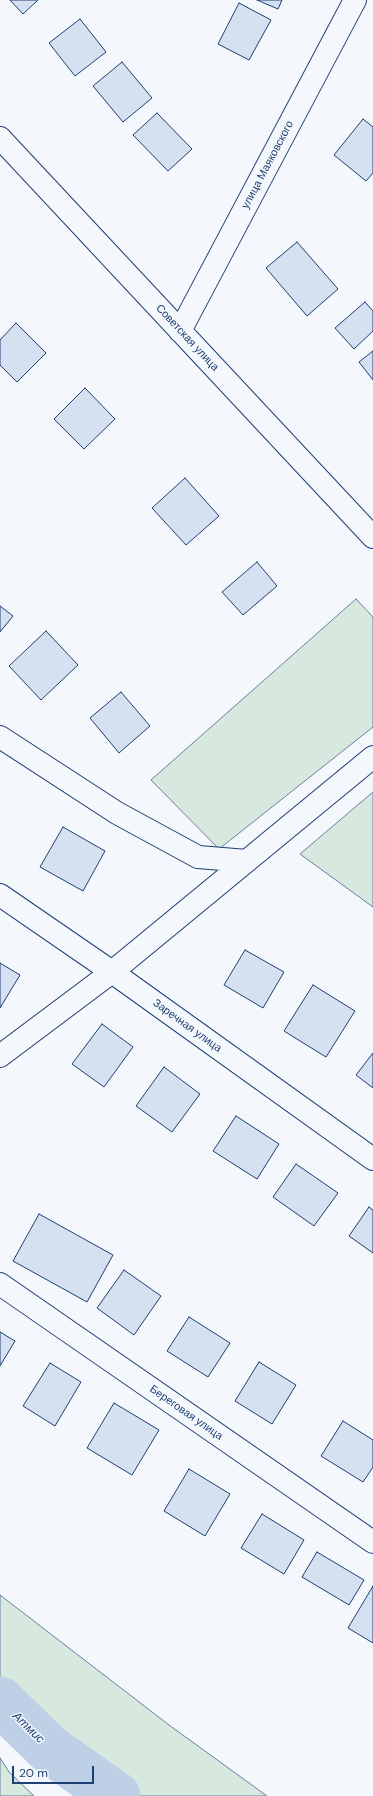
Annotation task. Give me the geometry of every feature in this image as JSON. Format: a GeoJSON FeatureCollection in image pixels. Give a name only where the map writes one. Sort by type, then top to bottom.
{"type":"FeatureCollection","features":[{"type":"Feature","properties":{"kind":"street","name":"улица Маяковского"},"geometry":{"type":"LineString","coordinates":[[180,331],[355,0]]}},
{"type":"Feature","properties":{"kind":"street","name":"Советская улица"},"geometry":{"type":"LineString","coordinates":[[0,138],[373,537]]}},
{"type":"Feature","properties":{"kind":"street"},"geometry":{"type":"LineString","coordinates":[[0,737],[117,813],[198,857],[247,861]]}},
{"type":"Feature","properties":{"kind":"street"},"geometry":{"type":"LineString","coordinates":[[0,1056],[112,972],[373,757]]}},
{"type":"Feature","properties":{"kind":"street","name":"Заречная улица"},"geometry":{"type":"LineString","coordinates":[[0,895],[112,972],[373,1159]]}},
{"type":"Feature","properties":{"kind":"street","name":"Береговая улица"},"geometry":{"type":"LineString","coordinates":[[0,1284],[373,1542]]}},
{"type":"Feature","properties":{"kind":"shaded area"},"geometry":{"type":"Polygon","coordinates":[[[356,599],[373,617],[373,727],[219,849],[151,780],[356,599]]]}},
{"type":"Feature","properties":{"kind":"shaded area"},"geometry":{"type":"Polygon","coordinates":[[[373,792],[373,907],[300,854],[373,792]]]}},
{"type":"Feature","properties":{"kind":"shaded area"},"geometry":{"type":"Polygon","coordinates":[[[0,1595],[169,1725],[267,1796],[141,1796],[123,1779],[42,1725],[0,1678],[0,1595]]]}},
{"type":"Feature","properties":{"kind":"shaded area"},"geometry":{"type":"Polygon","coordinates":[[[0,1758],[9,1772],[34,1796],[0,1796],[0,1758]]]}},
{"type":"Feature","properties":{"kind":"building"},"geometry":{"type":"Polygon","coordinates":[[[10,0],[38,0],[23,14],[10,0]]]}},
{"type":"Feature","properties":{"kind":"building"},"geometry":{"type":"Polygon","coordinates":[[[257,0],[282,0],[278,9],[257,0]]]}},
{"type":"Feature","properties":{"kind":"building"},"geometry":{"type":"Polygon","coordinates":[[[239,3],[271,20],[249,60],[218,44],[239,3]]]}},
{"type":"Feature","properties":{"kind":"building"},"geometry":{"type":"Polygon","coordinates":[[[80,19],[106,52],[75,76],[49,43],[80,19]]]}},
{"type":"Feature","properties":{"kind":"building"},"geometry":{"type":"Polygon","coordinates":[[[122,62],[152,98],[123,122],[93,86],[122,62]]]}},
{"type":"Feature","properties":{"kind":"building"},"geometry":{"type":"Polygon","coordinates":[[[157,113],[192,149],[168,171],[133,135],[157,113]]]}},
{"type":"Feature","properties":{"kind":"building"},"geometry":{"type":"Polygon","coordinates":[[[363,119],[373,127],[373,173],[366,181],[334,155],[363,119]]]}},
{"type":"Feature","properties":{"kind":"building"},"geometry":{"type":"Polygon","coordinates":[[[297,242],[338,289],[307,316],[266,268],[297,242]]]}},
{"type":"Feature","properties":{"kind":"building"},"geometry":{"type":"Polygon","coordinates":[[[365,302],[373,311],[373,331],[354,349],[335,328],[365,302]]]}},
{"type":"Feature","properties":{"kind":"building"},"geometry":{"type":"Polygon","coordinates":[[[16,323],[46,353],[17,382],[0,365],[0,340],[16,323]]]}},
{"type":"Feature","properties":{"kind":"building"},"geometry":{"type":"Polygon","coordinates":[[[373,351],[373,380],[359,362],[373,351]]]}},
{"type":"Feature","properties":{"kind":"building"},"geometry":{"type":"Polygon","coordinates":[[[85,388],[115,419],[84,449],[54,419],[85,388]]]}},
{"type":"Feature","properties":{"kind":"building"},"geometry":{"type":"Polygon","coordinates":[[[185,478],[219,516],[186,545],[152,508],[185,478]]]}},
{"type":"Feature","properties":{"kind":"building"},"geometry":{"type":"Polygon","coordinates":[[[257,562],[277,586],[243,615],[222,592],[257,562]]]}},
{"type":"Feature","properties":{"kind":"building"},"geometry":{"type":"Polygon","coordinates":[[[0,606],[13,616],[0,632],[0,606]]]}},
{"type":"Feature","properties":{"kind":"building"},"geometry":{"type":"Polygon","coordinates":[[[46,631],[78,665],[41,700],[9,666],[46,631]]]}},
{"type":"Feature","properties":{"kind":"building"},"geometry":{"type":"Polygon","coordinates":[[[121,692],[150,726],[119,753],[90,718],[121,692]]]}},
{"type":"Feature","properties":{"kind":"building"},"geometry":{"type":"Polygon","coordinates":[[[63,827],[105,851],[83,891],[40,867],[63,827]]]}},
{"type":"Feature","properties":{"kind":"building"},"geometry":{"type":"Polygon","coordinates":[[[245,950],[284,972],[263,1008],[224,985],[245,950]]]}},
{"type":"Feature","properties":{"kind":"building"},"geometry":{"type":"Polygon","coordinates":[[[0,963],[20,975],[0,1008],[0,963]]]}},
{"type":"Feature","properties":{"kind":"building"},"geometry":{"type":"Polygon","coordinates":[[[313,985],[355,1011],[326,1057],[284,1031],[313,985]]]}},
{"type":"Feature","properties":{"kind":"building"},"geometry":{"type":"Polygon","coordinates":[[[102,1024],[133,1047],[104,1087],[72,1064],[102,1024]]]}},
{"type":"Feature","properties":{"kind":"building"},"geometry":{"type":"Polygon","coordinates":[[[373,1053],[373,1088],[356,1075],[373,1053]]]}},
{"type":"Feature","properties":{"kind":"building"},"geometry":{"type":"Polygon","coordinates":[[[164,1067],[200,1094],[172,1132],[136,1106],[164,1067]]]}},
{"type":"Feature","properties":{"kind":"building"},"geometry":{"type":"Polygon","coordinates":[[[236,1116],[279,1144],[257,1179],[213,1151],[236,1116]]]}},
{"type":"Feature","properties":{"kind":"building"},"geometry":{"type":"Polygon","coordinates":[[[296,1164],[338,1193],[314,1226],[273,1197],[296,1164]]]}},
{"type":"Feature","properties":{"kind":"building"},"geometry":{"type":"Polygon","coordinates":[[[369,1207],[373,1210],[373,1253],[349,1236],[369,1207]]]}},
{"type":"Feature","properties":{"kind":"building"},"geometry":{"type":"Polygon","coordinates":[[[39,1214],[113,1255],[87,1302],[13,1261],[39,1214]]]}},
{"type":"Feature","properties":{"kind":"building"},"geometry":{"type":"Polygon","coordinates":[[[124,1270],[161,1296],[134,1335],[97,1308],[124,1270]]]}},
{"type":"Feature","properties":{"kind":"building"},"geometry":{"type":"Polygon","coordinates":[[[189,1317],[230,1343],[208,1377],[167,1351],[189,1317]]]}},
{"type":"Feature","properties":{"kind":"building"},"geometry":{"type":"Polygon","coordinates":[[[0,1332],[15,1341],[0,1366],[0,1332]]]}},
{"type":"Feature","properties":{"kind":"building"},"geometry":{"type":"Polygon","coordinates":[[[259,1362],[296,1385],[272,1424],[235,1401],[259,1362]]]}},
{"type":"Feature","properties":{"kind":"building"},"geometry":{"type":"Polygon","coordinates":[[[50,1363],[81,1382],[55,1426],[23,1406],[50,1363]]]}},
{"type":"Feature","properties":{"kind":"building"},"geometry":{"type":"Polygon","coordinates":[[[114,1403],[159,1430],[132,1475],[87,1448],[114,1403]]]}},
{"type":"Feature","properties":{"kind":"building"},"geometry":{"type":"Polygon","coordinates":[[[343,1421],[373,1440],[373,1467],[363,1482],[321,1456],[343,1421]]]}},
{"type":"Feature","properties":{"kind":"building"},"geometry":{"type":"Polygon","coordinates":[[[189,1469],[230,1494],[205,1536],[164,1511],[189,1469]]]}},
{"type":"Feature","properties":{"kind":"building"},"geometry":{"type":"Polygon","coordinates":[[[262,1514],[304,1540],[284,1574],[241,1548],[262,1514]]]}},
{"type":"Feature","properties":{"kind":"building"},"geometry":{"type":"Polygon","coordinates":[[[317,1552],[364,1580],[349,1605],[302,1577],[317,1552]]]}},
{"type":"Feature","properties":{"kind":"building"},"geometry":{"type":"Polygon","coordinates":[[[373,1586],[373,1643],[348,1628],[373,1586]]]}},
{"type":"Feature","properties":{"kind":"waterway","name":"Атмис"},"geometry":{"type":"LineString","coordinates":[[0,1701],[49,1749],[116,1796]]}}]}
